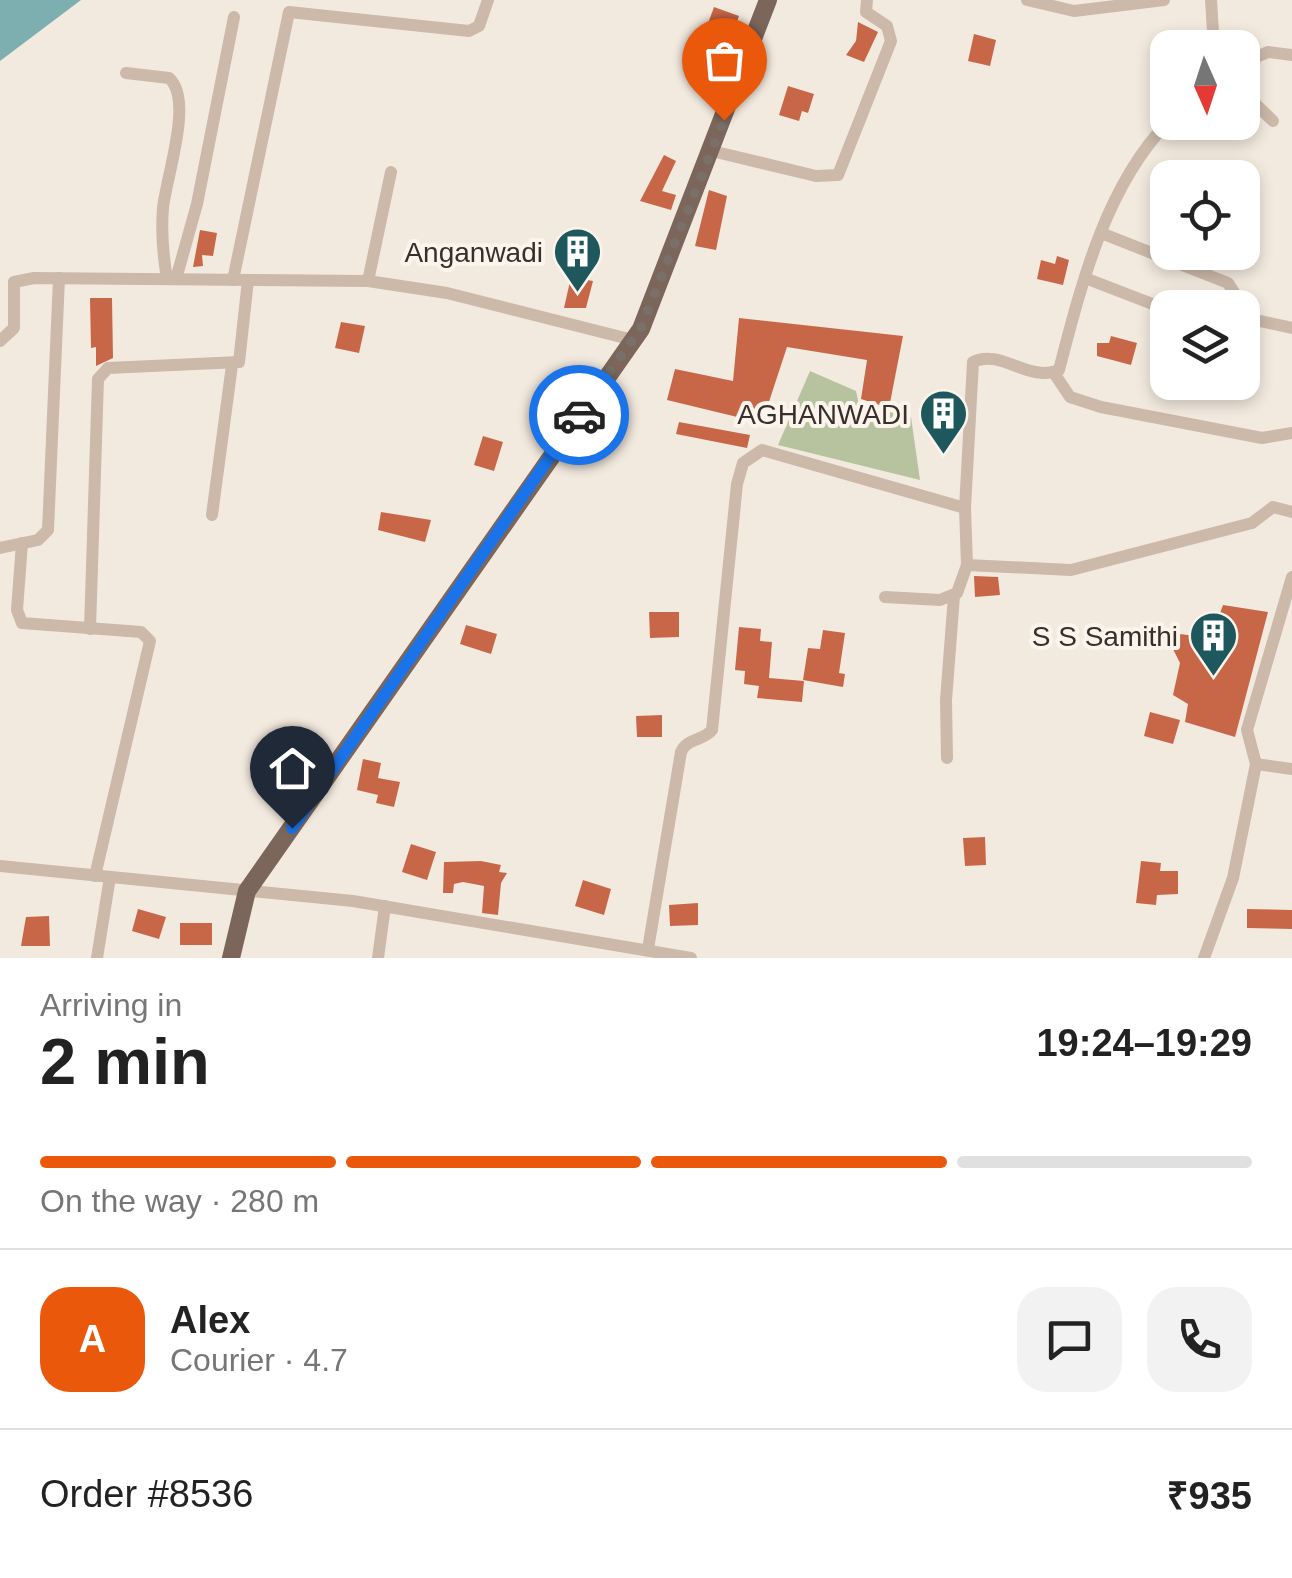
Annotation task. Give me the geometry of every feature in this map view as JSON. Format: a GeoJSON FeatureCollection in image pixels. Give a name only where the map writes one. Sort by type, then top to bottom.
{"type":"FeatureCollection","features":[{"type":"Feature","properties":{"kind":"main road"},"geometry":{"type":"LineString","coordinates":[[231,958],[247,891],[634,340],[712,151],[768,0]]}},
{"type":"Feature","properties":{"kind":"street"},"geometry":{"type":"LineString","coordinates":[[233,280],[289,12],[469,31],[479,26],[488,0]]}},
{"type":"Feature","properties":{"kind":"street"},"geometry":{"type":"LineString","coordinates":[[712,151],[816,176],[838,175],[891,41],[888,26],[866,12],[868,0]]}},
{"type":"Feature","properties":{"kind":"street"},"geometry":{"type":"LineString","coordinates":[[1027,0],[1074,10],[1164,0]]}},
{"type":"Feature","properties":{"kind":"street"},"geometry":{"type":"LineString","coordinates":[[1211,0],[1213,30]]}},
{"type":"Feature","properties":{"kind":"street"},"geometry":{"type":"LineString","coordinates":[[171,279],[197,204],[234,17]]}},
{"type":"Feature","properties":{"kind":"street"},"geometry":{"type":"LineString","coordinates":[[1260,55],[1268,52],[1292,55]]}},
{"type":"Feature","properties":{"kind":"street"},"geometry":{"type":"LineString","coordinates":[[126,73],[169,78],[179,93],[175,154],[163,212],[171,279]]}},
{"type":"Feature","properties":{"kind":"street"},"geometry":{"type":"LineString","coordinates":[[1260,108],[1274,121]]}},
{"type":"Feature","properties":{"kind":"street"},"geometry":{"type":"LineString","coordinates":[[1054,372],[1101,233],[1136,160],[1153,140]]}},
{"type":"Feature","properties":{"kind":"street"},"geometry":{"type":"LineString","coordinates":[[368,281],[391,172]]}},
{"type":"Feature","properties":{"kind":"street"},"geometry":{"type":"LineString","coordinates":[[1101,233],[1228,283],[1232,290]]}},
{"type":"Feature","properties":{"kind":"street"},"geometry":{"type":"LineString","coordinates":[[0,341],[14,328],[6,288],[21,278],[368,281],[447,292],[634,340]]}},
{"type":"Feature","properties":{"kind":"street"},"geometry":{"type":"LineString","coordinates":[[0,548],[38,540],[48,530],[58,278]]}},
{"type":"Feature","properties":{"kind":"street"},"geometry":{"type":"LineString","coordinates":[[1085,278],[1150,303]]}},
{"type":"Feature","properties":{"kind":"street"},"geometry":{"type":"LineString","coordinates":[[212,514],[232,365],[242,356],[248,280]]}},
{"type":"Feature","properties":{"kind":"street"},"geometry":{"type":"LineString","coordinates":[[1260,321],[1292,328]]}},
{"type":"Feature","properties":{"kind":"street"},"geometry":{"type":"LineString","coordinates":[[947,758],[946,700],[954,596],[967,565],[965,508],[972,362],[987,358],[1040,374],[1054,372]]}},
{"type":"Feature","properties":{"kind":"street"},"geometry":{"type":"LineString","coordinates":[[90,628],[102,372],[108,368],[232,365]]}},
{"type":"Feature","properties":{"kind":"street"},"geometry":{"type":"LineString","coordinates":[[1054,372],[1070,397],[1101,407],[1262,438],[1292,433]]}},
{"type":"Feature","properties":{"kind":"street"},"geometry":{"type":"LineString","coordinates":[[648,949],[681,752],[689,742],[706,738],[712,730],[736,484],[743,463],[762,450],[965,508]]}},
{"type":"Feature","properties":{"kind":"street"},"geometry":{"type":"LineString","coordinates":[[967,565],[1071,570],[1252,523],[1273,507],[1292,512]]}},
{"type":"Feature","properties":{"kind":"street"},"geometry":{"type":"LineString","coordinates":[[22,543],[17,610],[22,623],[142,632],[150,641],[95,876]]}},
{"type":"Feature","properties":{"kind":"street"},"geometry":{"type":"LineString","coordinates":[[1204,958],[1228,894],[1256,764],[1247,730],[1292,577]]}},
{"type":"Feature","properties":{"kind":"street"},"geometry":{"type":"LineString","coordinates":[[885,597],[954,596]]}},
{"type":"Feature","properties":{"kind":"street"},"geometry":{"type":"LineString","coordinates":[[1256,764],[1292,768]]}},
{"type":"Feature","properties":{"kind":"street"},"geometry":{"type":"LineString","coordinates":[[0,866],[385,906],[625,951],[648,949],[690,958]]}},
{"type":"Feature","properties":{"kind":"street"},"geometry":{"type":"LineString","coordinates":[[96,958],[110,878]]}},
{"type":"Feature","properties":{"kind":"street"},"geometry":{"type":"LineString","coordinates":[[378,958],[385,906]]}},
{"type":"Feature","properties":{"kind":"green space"},"geometry":{"type":"Polygon","coordinates":[[[810,371],[856,391],[859,405],[911,417],[920,480],[778,445],[810,371]]]}},
{"type":"Feature","properties":{"kind":"water"},"geometry":{"type":"Polygon","coordinates":[[[0,0],[81,0],[0,61],[0,0]]]}},
{"type":"Feature","properties":{"kind":"building"},"geometry":{"type":"Polygon","coordinates":[[[714,7],[739,16],[731,38],[706,29],[714,7]]]}},
{"type":"Feature","properties":{"kind":"building"},"geometry":{"type":"Polygon","coordinates":[[[858,22],[878,32],[864,62],[846,55],[856,41],[858,22]]]}},
{"type":"Feature","properties":{"kind":"building"},"geometry":{"type":"Polygon","coordinates":[[[974,34],[996,40],[990,66],[968,61],[974,34]]]}},
{"type":"Feature","properties":{"kind":"building"},"geometry":{"type":"Polygon","coordinates":[[[788,86],[814,94],[808,113],[802,111],[799,121],[779,115],[788,86]]]}},
{"type":"Feature","properties":{"kind":"building"},"geometry":{"type":"Polygon","coordinates":[[[664,155],[676,161],[662,191],[676,195],[671,210],[640,201],[664,155]]]}},
{"type":"Feature","properties":{"kind":"building"},"geometry":{"type":"Polygon","coordinates":[[[709,190],[727,196],[716,250],[695,246],[709,190]]]}},
{"type":"Feature","properties":{"kind":"building"},"geometry":{"type":"Polygon","coordinates":[[[200,230],[217,233],[213,256],[202,255],[203,266],[193,267],[200,230]]]}},
{"type":"Feature","properties":{"kind":"building"},"geometry":{"type":"Polygon","coordinates":[[[1057,256],[1069,260],[1063,285],[1037,279],[1041,260],[1055,264],[1057,256]]]}},
{"type":"Feature","properties":{"kind":"building","name":"Anganwadi"},"geometry":{"type":"Polygon","coordinates":[[[571,277],[593,281],[586,308],[564,308],[571,277]]]}},
{"type":"Feature","properties":{"kind":"building"},"geometry":{"type":"Polygon","coordinates":[[[90,298],[112,298],[113,358],[96,366],[96,347],[91,348],[90,298]]]}},
{"type":"Feature","properties":{"kind":"building"},"geometry":{"type":"Polygon","coordinates":[[[739,318],[903,336],[889,408],[861,399],[867,360],[787,347],[762,423],[667,400],[675,369],[733,381],[739,318]]]}},
{"type":"Feature","properties":{"kind":"building"},"geometry":{"type":"Polygon","coordinates":[[[341,322],[365,326],[359,353],[335,348],[341,322]]]}},
{"type":"Feature","properties":{"kind":"building"},"geometry":{"type":"Polygon","coordinates":[[[1111,336],[1137,343],[1131,365],[1097,356],[1097,343],[1109,343],[1111,336]]]}},
{"type":"Feature","properties":{"kind":"building"},"geometry":{"type":"Polygon","coordinates":[[[551,386],[561,388],[554,416],[533,411],[538,392],[549,395],[551,386]]]}},
{"type":"Feature","properties":{"kind":"building"},"geometry":{"type":"Polygon","coordinates":[[[679,422],[750,435],[747,448],[676,434],[679,422]]]}},
{"type":"Feature","properties":{"kind":"building"},"geometry":{"type":"Polygon","coordinates":[[[483,436],[503,442],[494,471],[474,465],[483,436]]]}},
{"type":"Feature","properties":{"kind":"building"},"geometry":{"type":"Polygon","coordinates":[[[381,512],[431,520],[425,542],[378,530],[381,512]]]}},
{"type":"Feature","properties":{"kind":"building"},"geometry":{"type":"Polygon","coordinates":[[[974,576],[998,577],[1000,595],[975,597],[974,576]]]}},
{"type":"Feature","properties":{"kind":"building","name":"S S Samithi"},"geometry":{"type":"Polygon","coordinates":[[[1223,605],[1268,612],[1235,737],[1185,722],[1188,704],[1173,695],[1180,663],[1172,647],[1172,633],[1211,638],[1223,605]]]}},
{"type":"Feature","properties":{"kind":"building"},"geometry":{"type":"Polygon","coordinates":[[[649,612],[679,612],[679,637],[650,638],[649,612]]]}},
{"type":"Feature","properties":{"kind":"building"},"geometry":{"type":"Polygon","coordinates":[[[466,625],[497,634],[491,654],[460,644],[466,625]]]}},
{"type":"Feature","properties":{"kind":"building"},"geometry":{"type":"Polygon","coordinates":[[[739,627],[761,629],[760,641],[772,642],[769,678],[804,681],[802,702],[757,698],[759,686],[744,684],[745,671],[735,670],[739,627]]]}},
{"type":"Feature","properties":{"kind":"building"},"geometry":{"type":"Polygon","coordinates":[[[823,630],[845,633],[839,673],[845,674],[843,687],[803,680],[808,648],[820,649],[823,630]]]}},
{"type":"Feature","properties":{"kind":"building"},"geometry":{"type":"Polygon","coordinates":[[[1150,712],[1180,720],[1173,744],[1144,736],[1150,712]]]}},
{"type":"Feature","properties":{"kind":"building"},"geometry":{"type":"Polygon","coordinates":[[[662,715],[662,737],[637,737],[636,716],[662,715]]]}},
{"type":"Feature","properties":{"kind":"building"},"geometry":{"type":"Polygon","coordinates":[[[363,759],[381,763],[378,778],[400,782],[394,807],[376,803],[378,795],[357,790],[363,759]]]}},
{"type":"Feature","properties":{"kind":"building"},"geometry":{"type":"Polygon","coordinates":[[[985,837],[986,865],[965,866],[963,838],[985,837]]]}},
{"type":"Feature","properties":{"kind":"building"},"geometry":{"type":"Polygon","coordinates":[[[411,844],[436,852],[427,880],[402,872],[411,844]]]}},
{"type":"Feature","properties":{"kind":"building"},"geometry":{"type":"Polygon","coordinates":[[[1141,861],[1161,863],[1160,871],[1178,871],[1178,894],[1157,895],[1156,905],[1136,903],[1141,861]]]}},
{"type":"Feature","properties":{"kind":"building"},"geometry":{"type":"Polygon","coordinates":[[[444,862],[501,865],[499,872],[507,873],[501,883],[498,915],[482,913],[484,886],[463,882],[454,884],[453,893],[443,893],[444,862]]]}},
{"type":"Feature","properties":{"kind":"building"},"geometry":{"type":"Polygon","coordinates":[[[583,880],[611,889],[604,915],[575,906],[583,880]]]}},
{"type":"Feature","properties":{"kind":"building"},"geometry":{"type":"Polygon","coordinates":[[[698,903],[698,925],[670,926],[669,905],[698,903]]]}},
{"type":"Feature","properties":{"kind":"building"},"geometry":{"type":"Polygon","coordinates":[[[138,909],[166,917],[159,939],[132,931],[138,909]]]}},
{"type":"Feature","properties":{"kind":"building"},"geometry":{"type":"Polygon","coordinates":[[[1247,909],[1292,910],[1292,929],[1247,928],[1247,909]]]}},
{"type":"Feature","properties":{"kind":"building"},"geometry":{"type":"Polygon","coordinates":[[[49,916],[50,946],[21,946],[26,917],[49,916]]]}},
{"type":"Feature","properties":{"kind":"building"},"geometry":{"type":"Polygon","coordinates":[[[180,923],[212,923],[212,945],[180,945],[180,923]]]}},
{"type":"Feature","properties":{"kind":"way so far"},"geometry":{"type":"LineString","coordinates":[[579,415],[641,328],[724,120]]}},
{"type":"Feature","properties":{"kind":"place","name":"Anganwadi"},"geometry":{"type":"Point","coordinates":[578,294]}},
{"type":"Feature","properties":{"kind":"place","name":"AGHANWADI"},"geometry":{"type":"Point","coordinates":[944,456]}},
{"type":"Feature","properties":{"kind":"place","name":"S S Samithi"},"geometry":{"type":"Point","coordinates":[1213,678]}},
{"type":"Feature","properties":{"kind":"route"},"geometry":{"type":"LineString","coordinates":[[292,828],[579,415]]}}]}
